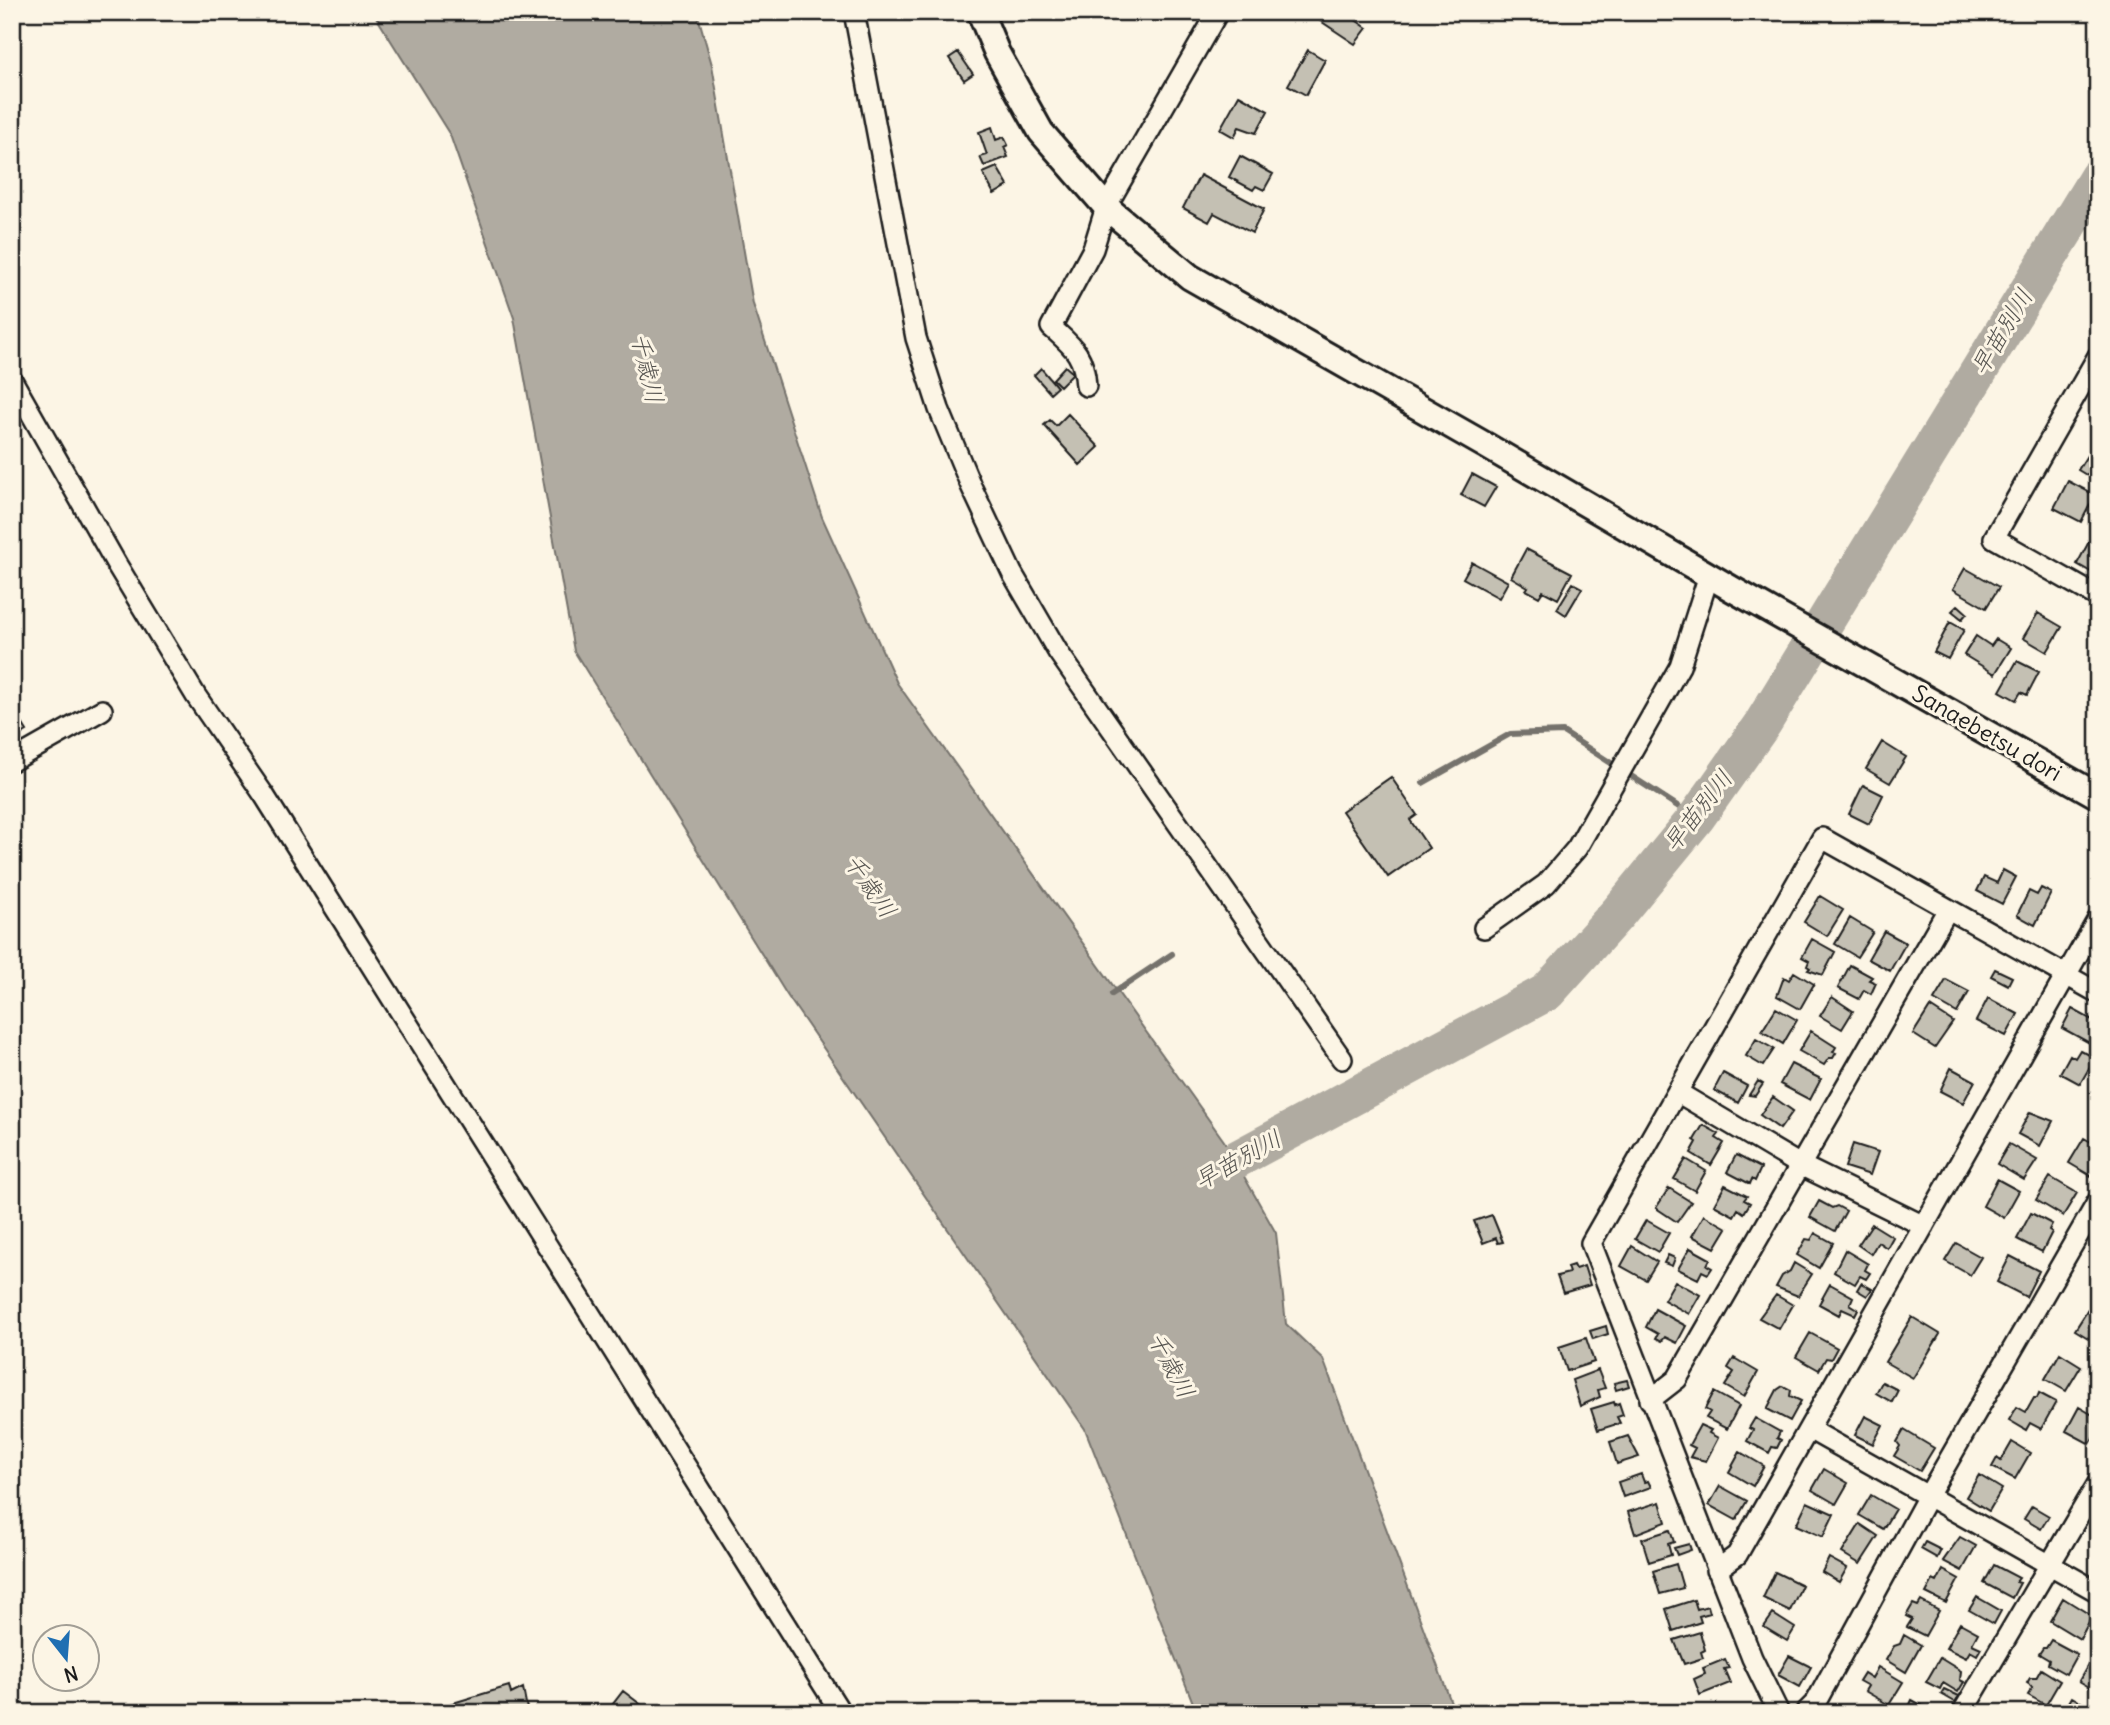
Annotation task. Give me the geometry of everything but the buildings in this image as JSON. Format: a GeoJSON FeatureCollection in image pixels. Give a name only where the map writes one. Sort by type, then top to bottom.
{"type":"FeatureCollection","features":[{"type":"Feature","properties":{"kind":"street"},"geometry":{"type":"LineString","coordinates":[[854,12],[916,338],[939,409],[971,486],[1012,573],[1058,652],[1342,1059]]}},
{"type":"Feature","properties":{"kind":"street","name":"Sanaebetsu dori"},"geometry":{"type":"LineString","coordinates":[[980,12],[997,53],[1041,132],[1106,208],[1190,277],[2098,796]]}},
{"type":"Feature","properties":{"kind":"street"},"geometry":{"type":"LineString","coordinates":[[1086,386],[1084,364],[1072,346],[1051,327],[1093,249],[1106,208],[1218,12]]}},
{"type":"Feature","properties":{"kind":"street"},"geometry":{"type":"LineString","coordinates":[[2098,356],[1994,538],[2098,597]]}},
{"type":"Feature","properties":{"kind":"street"},"geometry":{"type":"LineString","coordinates":[[12,380],[117,565],[196,696],[264,795],[841,1713]]}},
{"type":"Feature","properties":{"kind":"street"},"geometry":{"type":"LineString","coordinates":[[1484,928],[1546,884],[1577,848],[1680,666],[1709,575]]}},
{"type":"Feature","properties":{"kind":"street"},"geometry":{"type":"LineString","coordinates":[[12,761],[102,710]]}},
{"type":"Feature","properties":{"kind":"street"},"geometry":{"type":"LineString","coordinates":[[1779,1713],[1752,1658],[1591,1243],[1822,838],[2098,993]]}},
{"type":"Feature","properties":{"kind":"street"},"geometry":{"type":"LineString","coordinates":[[1650,1400],[1677,1378],[1948,909]]}},
{"type":"Feature","properties":{"kind":"street"},"geometry":{"type":"LineString","coordinates":[[1717,1570],[1737,1555],[2098,919]]}},
{"type":"Feature","properties":{"kind":"street"},"geometry":{"type":"LineString","coordinates":[[1677,1092],[1800,1166],[1924,1226]]}},
{"type":"Feature","properties":{"kind":"street"},"geometry":{"type":"LineString","coordinates":[[1805,1713],[1816,1702],[1928,1496],[2098,1200]]}},
{"type":"Feature","properties":{"kind":"street"},"geometry":{"type":"LineString","coordinates":[[1810,1429],[2098,1592]]}},
{"type":"Feature","properties":{"kind":"street"},"geometry":{"type":"LineString","coordinates":[[1962,1713],[2098,1483]]}},
{"type":"Feature","properties":{"kind":"water","name":"千歳川"},"geometry":{"type":"Polygon","coordinates":[[[373,12],[697,12],[712,65],[753,304],[822,517],[897,683],[1224,1141],[1276,1233],[1286,1324],[1323,1359],[1455,1713],[1197,1713],[1085,1429],[787,995],[574,651],[514,318],[450,135],[373,12]]]}},
{"type":"Feature","properties":{"kind":"waterway","name":"早苗別川"},"geometry":{"type":"LineString","coordinates":[[1191,1184],[1547,992],[1618,913],[1696,818],[1763,723],[2098,177]]}},
{"type":"Feature","properties":{"kind":"waterway"},"geometry":{"type":"LineString","coordinates":[[1423,783],[1510,734],[1563,732],[1696,818]]}},
{"type":"Feature","properties":{"kind":"waterway"},"geometry":{"type":"LineString","coordinates":[[1112,994],[1172,954]]}}]}
